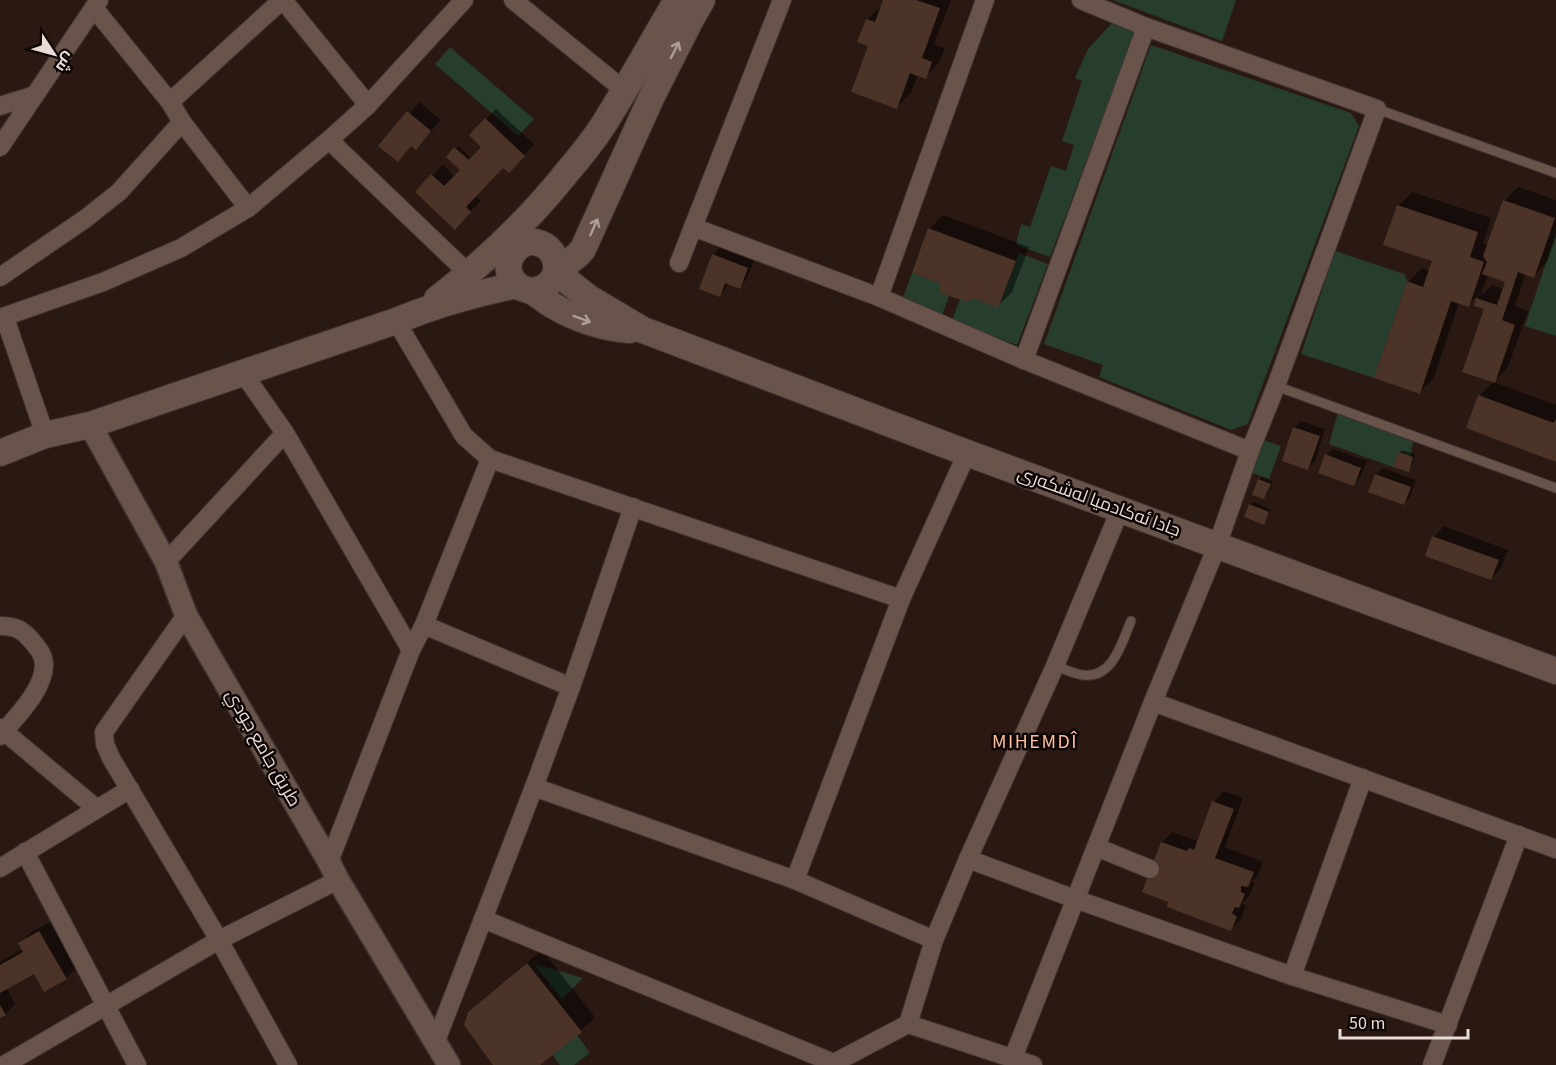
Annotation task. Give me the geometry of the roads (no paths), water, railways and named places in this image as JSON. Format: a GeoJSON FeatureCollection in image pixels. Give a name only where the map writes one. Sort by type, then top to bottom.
{"type":"FeatureCollection","features":[{"type":"Feature","properties":{"kind":"main road"},"geometry":{"type":"LineString","coordinates":[[426,309],[508,238],[555,187],[601,128],[677,0]]}},
{"type":"Feature","properties":{"kind":"main road"},"geometry":{"type":"LineString","coordinates":[[556,270],[577,257],[583,249],[652,96],[702,0]]}},
{"type":"Feature","properties":{"kind":"main road"},"geometry":{"type":"LineString","coordinates":[[529,215],[527,232],[508,268],[511,278],[572,316],[619,329],[643,330]]}},
{"type":"Feature","properties":{"kind":"main road"},"geometry":{"type":"LineString","coordinates":[[0,453],[45,435],[90,424],[456,299],[524,288],[539,290],[552,281],[556,270],[554,255],[544,245],[531,242],[514,253],[469,274]]}},
{"type":"Feature","properties":{"kind":"main road"},"geometry":{"type":"LineString","coordinates":[[556,270],[589,298],[643,330]]}},
{"type":"Feature","properties":{"kind":"main road","name":"جادا ئه‌كادميا له‌شكه‌رى"},"geometry":{"type":"LineString","coordinates":[[643,330],[967,453],[1556,671]]}},
{"type":"Feature","properties":{"kind":"street"},"geometry":{"type":"LineString","coordinates":[[170,102],[282,0],[368,105]]}},
{"type":"Feature","properties":{"kind":"street"},"geometry":{"type":"LineString","coordinates":[[45,435],[3,318],[103,282],[181,248],[248,208],[368,105],[464,0]]}},
{"type":"Feature","properties":{"kind":"street"},"geometry":{"type":"LineString","coordinates":[[513,0],[624,90]]}},
{"type":"Feature","properties":{"kind":"street"},"geometry":{"type":"LineString","coordinates":[[679,263],[782,0]]}},
{"type":"Feature","properties":{"kind":"street"},"geometry":{"type":"LineString","coordinates":[[879,297],[985,0]]}},
{"type":"Feature","properties":{"kind":"street"},"geometry":{"type":"LineString","coordinates":[[1013,1058],[1217,546],[1377,109],[1146,27],[1081,0]]}},
{"type":"Feature","properties":{"kind":"street"},"geometry":{"type":"LineString","coordinates":[[0,147],[97,4],[170,102],[182,122],[248,208]]}},
{"type":"Feature","properties":{"kind":"street"},"geometry":{"type":"LineString","coordinates":[[1024,360],[1146,27]]}},
{"type":"Feature","properties":{"kind":"street"},"geometry":{"type":"LineString","coordinates":[[0,106],[35,95]]}},
{"type":"Feature","properties":{"kind":"street"},"geometry":{"type":"LineString","coordinates":[[0,277],[85,219],[119,192],[182,122]]}},
{"type":"Feature","properties":{"kind":"street"},"geometry":{"type":"LineString","coordinates":[[329,140],[469,274]]}},
{"type":"Feature","properties":{"kind":"street"},"geometry":{"type":"LineString","coordinates":[[693,227],[879,297],[1024,360],[1250,452]]}},
{"type":"Feature","properties":{"kind":"street"},"geometry":{"type":"LineString","coordinates":[[396,321],[464,436],[490,459],[900,599]]}},
{"type":"Feature","properties":{"kind":"street"},"geometry":{"type":"LineString","coordinates":[[243,373],[285,433],[411,650]]}},
{"type":"Feature","properties":{"kind":"street","name":"طريق جامع جودي"},"geometry":{"type":"LineString","coordinates":[[90,424],[166,562],[186,615],[449,1065]]}},
{"type":"Feature","properties":{"kind":"street"},"geometry":{"type":"LineString","coordinates":[[166,562],[285,433]]}},
{"type":"Feature","properties":{"kind":"street"},"geometry":{"type":"LineString","coordinates":[[795,880],[900,599],[967,453]]}},
{"type":"Feature","properties":{"kind":"street"},"geometry":{"type":"LineString","coordinates":[[4,1065],[334,871],[411,650],[424,625],[490,459]]}},
{"type":"Feature","properties":{"kind":"street"},"geometry":{"type":"LineString","coordinates":[[436,1041],[534,788],[633,507]]}},
{"type":"Feature","properties":{"kind":"street"},"geometry":{"type":"LineString","coordinates":[[483,920],[832,1064],[908,1024],[934,940],[1055,666],[1120,510]]}},
{"type":"Feature","properties":{"kind":"street"},"geometry":{"type":"LineString","coordinates":[[186,615],[104,732],[105,744],[111,758],[219,940],[288,1065]]}},
{"type":"Feature","properties":{"kind":"street"},"geometry":{"type":"LineString","coordinates":[[424,625],[571,687]]}},
{"type":"Feature","properties":{"kind":"street"},"geometry":{"type":"LineString","coordinates":[[0,626],[13,626],[28,636],[40,650],[44,665],[42,678],[35,692],[1,732],[97,809]]}},
{"type":"Feature","properties":{"kind":"street"},"geometry":{"type":"LineString","coordinates":[[1153,702],[1556,849]]}},
{"type":"Feature","properties":{"kind":"street"},"geometry":{"type":"LineString","coordinates":[[1292,976],[1363,778]]}},
{"type":"Feature","properties":{"kind":"street"},"geometry":{"type":"LineString","coordinates":[[534,788],[795,880],[934,940]]}},
{"type":"Feature","properties":{"kind":"street"},"geometry":{"type":"LineString","coordinates":[[0,868],[130,789]]}},
{"type":"Feature","properties":{"kind":"street"},"geometry":{"type":"LineString","coordinates":[[1432,1065],[1519,835]]}},
{"type":"Feature","properties":{"kind":"street"},"geometry":{"type":"LineString","coordinates":[[1096,848],[1150,869]]}},
{"type":"Feature","properties":{"kind":"street"},"geometry":{"type":"LineString","coordinates":[[25,852],[137,1065]]}},
{"type":"Feature","properties":{"kind":"street"},"geometry":{"type":"LineString","coordinates":[[968,859],[1292,976],[1448,1025]]}},
{"type":"Feature","properties":{"kind":"street"},"geometry":{"type":"LineString","coordinates":[[908,1024],[1033,1065]]}},
{"type":"Feature","properties":{"kind":"lane"},"geometry":{"type":"LineString","coordinates":[[1377,109],[1556,173]]}},
{"type":"Feature","properties":{"kind":"lane"},"geometry":{"type":"LineString","coordinates":[[1276,386],[1556,489]]}},
{"type":"Feature","properties":{"kind":"lane"},"geometry":{"type":"LineString","coordinates":[[1055,666],[1084,675],[1095,674],[1106,668],[1114,660],[1131,621]]}},
{"type":"Feature","properties":{"kind":"district","name":"MIHEMDÎ"},"geometry":{"type":"Point","coordinates":[1035,742]}}]}
